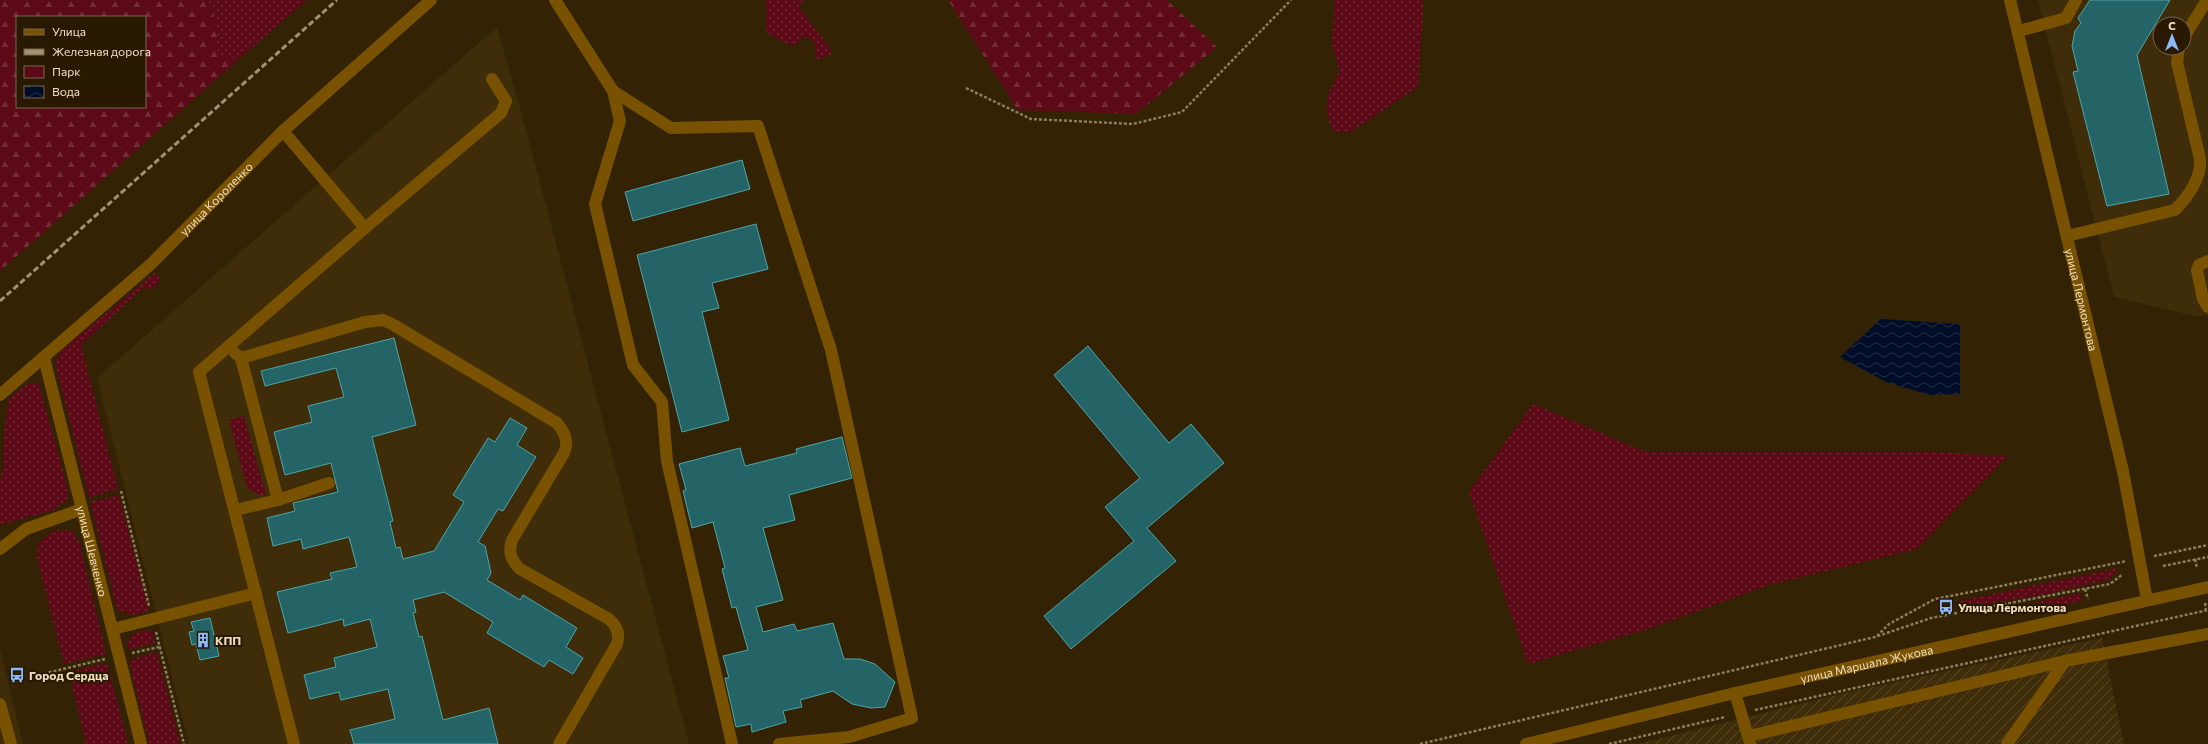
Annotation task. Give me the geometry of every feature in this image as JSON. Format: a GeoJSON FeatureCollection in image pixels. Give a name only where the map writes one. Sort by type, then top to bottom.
{"type":"FeatureCollection","features":[{"type":"Feature","properties":{"kind":"street","name":"улица Короленко"},"geometry":{"type":"LineString","coordinates":[[0,395],[151,264],[283,131],[431,0]]}},
{"type":"Feature","properties":{"kind":"street"},"geometry":{"type":"LineString","coordinates":[[555,0],[613,91],[620,121],[595,204],[632,365],[662,402],[667,461],[732,744]]}},
{"type":"Feature","properties":{"kind":"street","name":"улица Лермонтова"},"geometry":{"type":"LineString","coordinates":[[2010,0],[2019,32],[2123,471],[2147,600]]}},
{"type":"Feature","properties":{"kind":"street"},"geometry":{"type":"LineString","coordinates":[[2019,32],[2066,18],[2076,0]]}},
{"type":"Feature","properties":{"kind":"street"},"geometry":{"type":"LineString","coordinates":[[2192,24],[2207,0]]}},
{"type":"Feature","properties":{"kind":"street"},"geometry":{"type":"LineString","coordinates":[[2067,236],[2175,210],[2198,176],[2201,168],[2200,159],[2178,62],[2178,56]]}},
{"type":"Feature","properties":{"kind":"street"},"geometry":{"type":"LineString","coordinates":[[294,744],[199,372],[501,112],[506,101],[492,79]]}},
{"type":"Feature","properties":{"kind":"street"},"geometry":{"type":"LineString","coordinates":[[613,91],[671,128],[758,126],[831,350],[912,718],[849,737],[779,744]]}},
{"type":"Feature","properties":{"kind":"street"},"geometry":{"type":"LineString","coordinates":[[283,131],[365,228]]}},
{"type":"Feature","properties":{"kind":"street"},"geometry":{"type":"LineString","coordinates":[[2208,261],[2199,266],[2197,270],[2203,299],[2208,306]]}},
{"type":"Feature","properties":{"kind":"street"},"geometry":{"type":"LineString","coordinates":[[241,358],[365,322],[383,320],[557,423],[566,436],[567,445],[564,453],[512,540],[510,556],[520,569],[609,619],[614,624],[619,638],[617,644],[559,744]]}},
{"type":"Feature","properties":{"kind":"street"},"geometry":{"type":"LineString","coordinates":[[228,347],[241,358],[278,500]]}},
{"type":"Feature","properties":{"kind":"street","name":"улица Шевченко"},"geometry":{"type":"LineString","coordinates":[[44,358],[141,744]]}},
{"type":"Feature","properties":{"kind":"street"},"geometry":{"type":"LineString","coordinates":[[235,510],[278,500],[329,483]]}},
{"type":"Feature","properties":{"kind":"street"},"geometry":{"type":"LineString","coordinates":[[0,549],[26,529],[82,509]]}},
{"type":"Feature","properties":{"kind":"street","name":"улица Маршала Жукова"},"geometry":{"type":"LineString","coordinates":[[1526,744],[1735,693],[2208,587]]}},
{"type":"Feature","properties":{"kind":"street"},"geometry":{"type":"LineString","coordinates":[[113,629],[256,593]]}},
{"type":"Feature","properties":{"kind":"street"},"geometry":{"type":"LineString","coordinates":[[1735,693],[1750,740],[2065,661],[2208,634]]}},
{"type":"Feature","properties":{"kind":"street"},"geometry":{"type":"LineString","coordinates":[[2007,744],[2065,661]]}},
{"type":"Feature","properties":{"kind":"street"},"geometry":{"type":"LineString","coordinates":[[0,704],[10,744]]}},
{"type":"Feature","properties":{"kind":"path"},"geometry":{"type":"LineString","coordinates":[[966,88],[1031,119],[1133,124],[1182,112],[1290,0]]}},
{"type":"Feature","properties":{"kind":"path"},"geometry":{"type":"LineString","coordinates":[[2164,554],[2208,545]]}},
{"type":"Feature","properties":{"kind":"path"},"geometry":{"type":"LineString","coordinates":[[2163,566],[2208,557]]}},
{"type":"Feature","properties":{"kind":"path"},"geometry":{"type":"LineString","coordinates":[[2195,559],[2197,568]]}},
{"type":"Feature","properties":{"kind":"path"},"geometry":{"type":"LineString","coordinates":[[1875,637],[1889,624],[1935,599],[2117,563]]}},
{"type":"Feature","properties":{"kind":"path"},"geometry":{"type":"LineString","coordinates":[[1420,744],[1875,637],[1931,618],[2110,584],[2123,574]]}},
{"type":"Feature","properties":{"kind":"path"},"geometry":{"type":"LineString","coordinates":[[2085,589],[2088,599]]}},
{"type":"Feature","properties":{"kind":"path"},"geometry":{"type":"LineString","coordinates":[[1755,710],[2207,610],[2205,603]]}},
{"type":"Feature","properties":{"kind":"path"},"geometry":{"type":"LineString","coordinates":[[2095,628],[2096,634]]}},
{"type":"Feature","properties":{"kind":"path"},"geometry":{"type":"LineString","coordinates":[[131,653],[159,647]]}},
{"type":"Feature","properties":{"kind":"path"},"geometry":{"type":"LineString","coordinates":[[34,676],[106,659]]}},
{"type":"Feature","properties":{"kind":"path"},"geometry":{"type":"LineString","coordinates":[[1609,744],[1725,717]]}},
{"type":"Feature","properties":{"kind":"shaded area"},"geometry":{"type":"Polygon","coordinates":[[[2038,0],[2208,0],[2208,315],[2199,317],[2114,297],[2038,0]]]}},
{"type":"Feature","properties":{"kind":"shaded area"},"geometry":{"type":"Polygon","coordinates":[[[497,27],[520,108],[689,744],[189,744],[97,378],[497,27]]]}},
{"type":"Feature","properties":{"kind":"shaded area"},"geometry":{"type":"Polygon","coordinates":[[[2102,638],[2124,744],[1637,744],[1849,692],[2102,638]]]}},
{"type":"Feature","properties":{"kind":"shaded area"},"geometry":{"type":"Polygon","coordinates":[[[0,649],[23,744],[0,744],[0,649]]]}},
{"type":"Feature","properties":{"kind":"green space"},"geometry":{"type":"Polygon","coordinates":[[[0,0],[209,0],[218,32],[216,42],[218,53],[226,58],[239,59],[0,271],[0,0]]]}},
{"type":"Feature","properties":{"kind":"green space"},"geometry":{"type":"Polygon","coordinates":[[[209,0],[307,0],[239,59],[226,58],[218,53],[216,42],[218,32],[209,0]]]}},
{"type":"Feature","properties":{"kind":"green space"},"geometry":{"type":"Polygon","coordinates":[[[765,0],[805,0],[798,6],[831,50],[831,55],[818,59],[815,58],[815,46],[813,40],[807,37],[802,37],[795,46],[781,41],[766,32],[767,12],[765,0]]]}},
{"type":"Feature","properties":{"kind":"green space"},"geometry":{"type":"Polygon","coordinates":[[[948,0],[1167,0],[1217,47],[1136,114],[1018,110],[948,0]]]}},
{"type":"Feature","properties":{"kind":"green space"},"geometry":{"type":"Polygon","coordinates":[[[1335,0],[1422,0],[1423,11],[1418,87],[1349,133],[1333,131],[1327,107],[1329,94],[1340,71],[1332,46],[1335,0]]]}},
{"type":"Feature","properties":{"kind":"green space"},"geometry":{"type":"Polygon","coordinates":[[[155,273],[161,280],[152,289],[143,288],[81,345],[118,489],[89,498],[56,367],[57,358],[62,350],[155,273]]]}},
{"type":"Feature","properties":{"kind":"green space"},"geometry":{"type":"Polygon","coordinates":[[[27,384],[38,384],[40,388],[68,490],[67,500],[54,510],[0,525],[0,482],[3,468],[4,433],[9,399],[27,384]]]}},
{"type":"Feature","properties":{"kind":"green space"},"geometry":{"type":"Polygon","coordinates":[[[1533,404],[1643,451],[1919,451],[2008,456],[1917,549],[1769,585],[1651,628],[1528,664],[1469,492],[1533,404]]]}},
{"type":"Feature","properties":{"kind":"green space"},"geometry":{"type":"Polygon","coordinates":[[[244,416],[266,495],[260,495],[247,488],[229,420],[244,416]]]}},
{"type":"Feature","properties":{"kind":"green space"},"geometry":{"type":"Polygon","coordinates":[[[119,495],[149,611],[135,615],[119,611],[116,605],[90,502],[119,495]]]}},
{"type":"Feature","properties":{"kind":"green space"},"geometry":{"type":"Polygon","coordinates":[[[53,531],[73,531],[80,544],[106,654],[64,664],[37,558],[38,543],[53,531]]]}},
{"type":"Feature","properties":{"kind":"green space"},"geometry":{"type":"Polygon","coordinates":[[[2118,568],[2111,579],[2042,595],[1963,608],[1960,601],[2118,568]]]}},
{"type":"Feature","properties":{"kind":"green space"},"geometry":{"type":"Polygon","coordinates":[[[2080,593],[2082,601],[2036,610],[1992,612],[2080,593]]]}},
{"type":"Feature","properties":{"kind":"green space"},"geometry":{"type":"Polygon","coordinates":[[[152,630],[155,643],[128,650],[129,640],[134,634],[152,630]]]}},
{"type":"Feature","properties":{"kind":"green space"},"geometry":{"type":"Polygon","coordinates":[[[157,652],[180,744],[149,744],[129,660],[157,652]]]}},
{"type":"Feature","properties":{"kind":"green space"},"geometry":{"type":"Polygon","coordinates":[[[107,663],[128,744],[86,744],[69,672],[107,663]]]}},
{"type":"Feature","properties":{"kind":"water"},"geometry":{"type":"Polygon","coordinates":[[[1881,319],[1960,324],[1960,394],[1930,395],[1886,382],[1840,357],[1881,319]]]}},
{"type":"Feature","properties":{"kind":"building"},"geometry":{"type":"Polygon","coordinates":[[[2090,0],[2170,0],[2160,16],[2152,16],[2152,30],[2137,55],[2169,194],[2107,206],[2073,72],[2078,71],[2072,46],[2075,31],[2081,23],[2078,18],[2090,0]]]}},
{"type":"Feature","properties":{"kind":"building"},"geometry":{"type":"Polygon","coordinates":[[[742,160],[750,189],[633,221],[625,192],[742,160]]]}},
{"type":"Feature","properties":{"kind":"building"},"geometry":{"type":"Polygon","coordinates":[[[756,224],[768,269],[712,283],[719,308],[702,312],[729,420],[682,432],[637,255],[756,224]]]}},
{"type":"Feature","properties":{"kind":"building"},"geometry":{"type":"Polygon","coordinates":[[[394,338],[416,425],[372,437],[393,521],[390,522],[396,548],[400,547],[403,559],[434,551],[464,502],[453,495],[488,438],[495,442],[510,418],[527,428],[517,445],[536,457],[503,511],[498,509],[478,542],[485,546],[491,573],[487,580],[520,600],[523,595],[577,628],[566,647],[583,658],[573,674],[549,660],[544,667],[487,633],[493,622],[444,592],[413,600],[416,612],[413,613],[419,637],[422,636],[443,720],[489,708],[498,744],[354,744],[350,730],[395,719],[388,689],[341,700],[339,692],[310,699],[304,675],[336,667],[334,658],[377,647],[370,619],[344,626],[343,619],[288,633],[277,592],[332,579],[330,573],[357,567],[349,537],[303,549],[301,539],[273,546],[267,518],[295,511],[293,503],[338,492],[331,463],[285,475],[274,432],[312,422],[308,406],[344,397],[336,368],[265,386],[261,371],[394,338]]]}},
{"type":"Feature","properties":{"kind":"building"},"geometry":{"type":"Polygon","coordinates":[[[1088,346],[1169,443],[1191,424],[1224,463],[1147,528],[1176,561],[1071,649],[1044,616],[1134,541],[1105,507],[1140,478],[1054,375],[1088,346]]]}},
{"type":"Feature","properties":{"kind":"building"},"geometry":{"type":"Polygon","coordinates":[[[842,437],[852,478],[789,495],[795,520],[763,528],[783,600],[756,607],[763,632],[794,624],[797,631],[833,623],[844,659],[860,659],[875,664],[895,682],[885,707],[871,708],[852,704],[833,691],[800,700],[802,707],[783,711],[786,722],[752,732],[751,724],[736,727],[725,678],[729,678],[723,656],[748,650],[736,607],[732,608],[722,569],[725,568],[713,522],[692,528],[683,491],[686,490],[679,464],[740,448],[745,466],[797,453],[796,449],[842,437]]]}},
{"type":"Feature","properties":{"kind":"building","name":"КПП"},"geometry":{"type":"Polygon","coordinates":[[[210,618],[219,656],[200,660],[196,644],[192,645],[189,632],[194,631],[191,622],[210,618]]]}},
{"type":"Feature","properties":{"kind":"railway"},"geometry":{"type":"LineString","coordinates":[[0,301],[337,0]]}},
{"type":"Feature","properties":{"kind":"place","name":"Улица Лермонтова"},"geometry":{"type":"Point","coordinates":[1946,607]}},
{"type":"Feature","properties":{"kind":"place","name":"КПП"},"geometry":{"type":"Point","coordinates":[203,640]}},
{"type":"Feature","properties":{"kind":"place","name":"Город Сердца"},"geometry":{"type":"Point","coordinates":[17,675]}}]}
